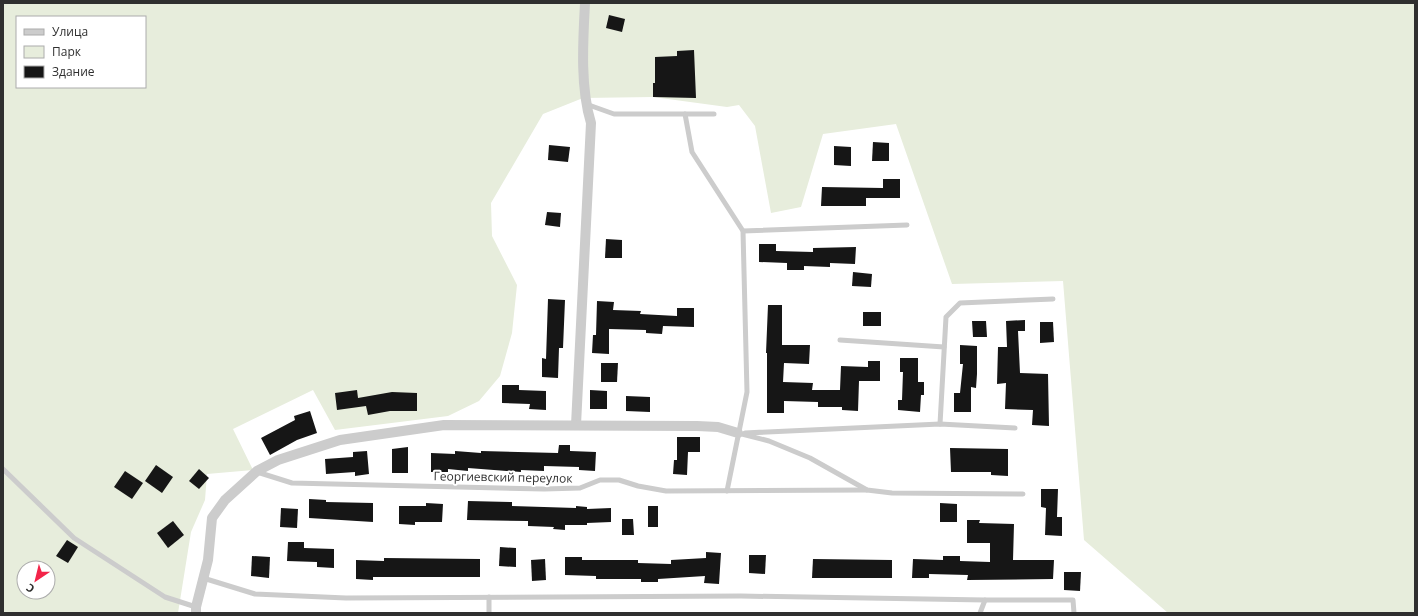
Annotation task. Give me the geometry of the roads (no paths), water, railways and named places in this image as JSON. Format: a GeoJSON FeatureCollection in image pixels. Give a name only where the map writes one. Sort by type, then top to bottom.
{"type":"FeatureCollection","features":[{"type":"Feature","properties":{"kind":"street"},"geometry":{"type":"LineString","coordinates":[[576,425],[591,123],[585,104],[586,3]]}},
{"type":"Feature","properties":{"kind":"street"},"geometry":{"type":"LineString","coordinates":[[196,610],[208,560],[212,518],[225,500],[256,471],[278,460],[340,440],[444,425],[697,426],[718,427],[738,433]]}},
{"type":"Feature","properties":{"kind":"lane"},"geometry":{"type":"LineString","coordinates":[[585,104],[614,114],[714,114]]}},
{"type":"Feature","properties":{"kind":"lane"},"geometry":{"type":"LineString","coordinates":[[684,114],[692,152],[744,231],[747,392],[727,491]]}},
{"type":"Feature","properties":{"kind":"lane"},"geometry":{"type":"LineString","coordinates":[[744,231],[907,225]]}},
{"type":"Feature","properties":{"kind":"lane"},"geometry":{"type":"LineString","coordinates":[[940,424],[946,316],[960,303],[1053,299]]}},
{"type":"Feature","properties":{"kind":"lane"},"geometry":{"type":"LineString","coordinates":[[840,340],[944,347]]}},
{"type":"Feature","properties":{"kind":"lane"},"geometry":{"type":"LineString","coordinates":[[738,433],[940,424],[1015,428]]}},
{"type":"Feature","properties":{"kind":"lane"},"geometry":{"type":"LineString","coordinates":[[738,433],[770,441],[810,458],[867,490]]}},
{"type":"Feature","properties":{"kind":"lane"},"geometry":{"type":"LineString","coordinates":[[3,469],[74,538],[165,597],[196,610]]}},
{"type":"Feature","properties":{"kind":"lane","name":"Георгиевский переулок"},"geometry":{"type":"LineString","coordinates":[[256,471],[292,483],[544,489],[580,488],[600,480],[613,480],[666,491],[867,490],[892,493],[1023,494]]}},
{"type":"Feature","properties":{"kind":"lane"},"geometry":{"type":"LineString","coordinates":[[204,578],[255,594],[346,598],[741,596],[1072,600],[1074,613]]}},
{"type":"Feature","properties":{"kind":"lane"},"geometry":{"type":"LineString","coordinates":[[489,597],[489,613]]}},
{"type":"Feature","properties":{"kind":"lane"},"geometry":{"type":"LineString","coordinates":[[980,613],[985,600]]}}]}
